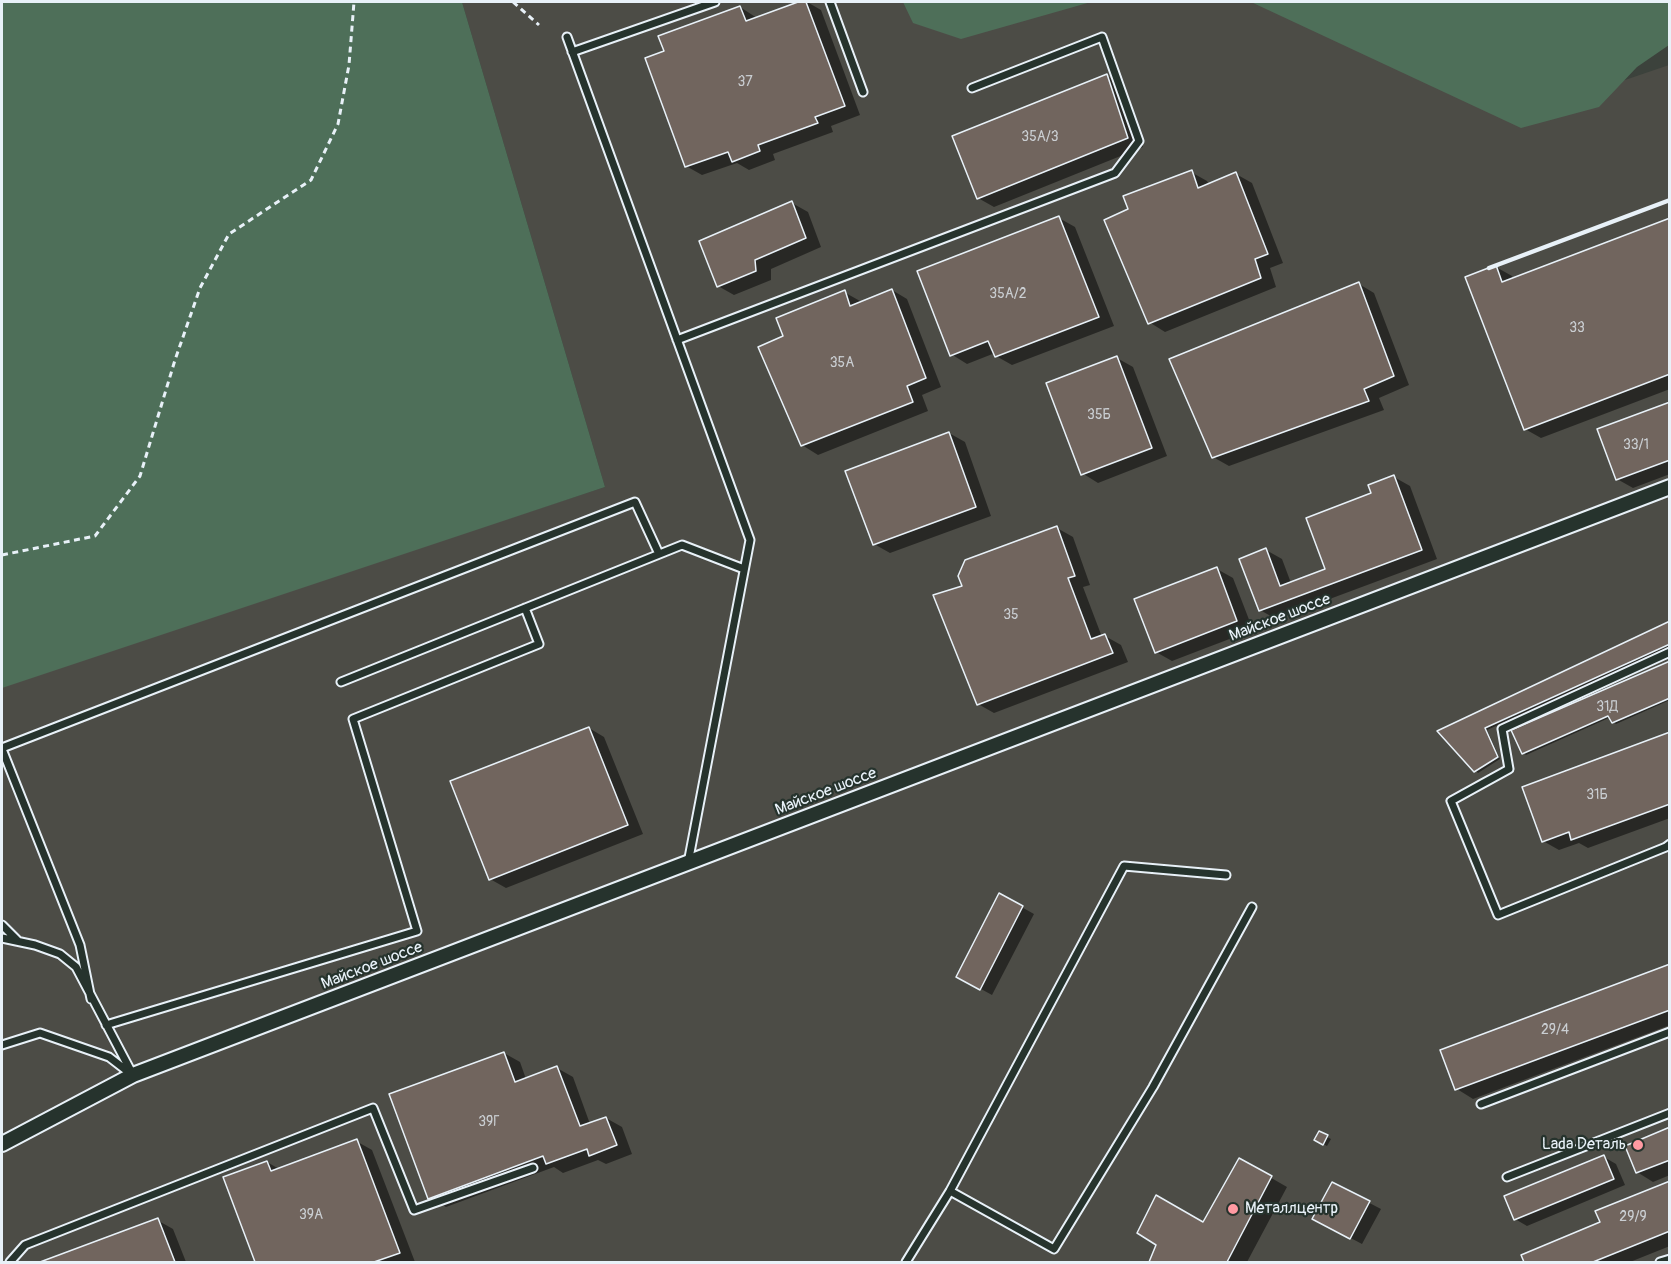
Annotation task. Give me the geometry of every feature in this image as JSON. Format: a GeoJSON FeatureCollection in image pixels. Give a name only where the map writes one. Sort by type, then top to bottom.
{"type":"FeatureCollection","features":[{"type":"Feature","properties":{"kind":"street","name":"Майское шоссе"},"geometry":{"type":"LineString","coordinates":[[2,1144],[133,1075],[1670,486]]}},
{"type":"Feature","properties":{"kind":"lane"},"geometry":{"type":"LineString","coordinates":[[572,52],[715,2]]}},
{"type":"Feature","properties":{"kind":"lane"},"geometry":{"type":"LineString","coordinates":[[830,2],[863,92]]}},
{"type":"Feature","properties":{"kind":"lane"},"geometry":{"type":"LineString","coordinates":[[567,37],[750,540],[688,863]]}},
{"type":"Feature","properties":{"kind":"lane"},"geometry":{"type":"LineString","coordinates":[[677,340],[1115,173],[1139,141],[1102,37],[972,88]]}},
{"type":"Feature","properties":{"kind":"lane"},"geometry":{"type":"LineString","coordinates":[[91,999],[80,945],[2,748],[635,502],[658,554]]}},
{"type":"Feature","properties":{"kind":"lane"},"geometry":{"type":"LineString","coordinates":[[341,682],[682,545],[744,568]]}},
{"type":"Feature","properties":{"kind":"lane"},"geometry":{"type":"LineString","coordinates":[[106,1025],[417,931],[353,718],[539,644],[525,608]]}},
{"type":"Feature","properties":{"kind":"lane"},"geometry":{"type":"LineString","coordinates":[[1670,652],[1502,729],[1509,769],[1451,801],[1498,915],[1670,844]]}},
{"type":"Feature","properties":{"kind":"lane"},"geometry":{"type":"LineString","coordinates":[[906,1263],[950,1191],[1124,866],[1226,875]]}},
{"type":"Feature","properties":{"kind":"lane"},"geometry":{"type":"LineString","coordinates":[[950,1191],[1054,1250],[1153,1088],[1252,907]]}},
{"type":"Feature","properties":{"kind":"lane"},"geometry":{"type":"LineString","coordinates":[[2,925],[17,940]]}},
{"type":"Feature","properties":{"kind":"lane"},"geometry":{"type":"LineString","coordinates":[[2,938],[17,940],[60,954],[76,967],[133,1075]]}},
{"type":"Feature","properties":{"kind":"lane"},"geometry":{"type":"LineString","coordinates":[[2,1045],[40,1032],[109,1057],[133,1075]]}},
{"type":"Feature","properties":{"kind":"lane"},"geometry":{"type":"LineString","coordinates":[[1481,1104],[1670,1032]]}},
{"type":"Feature","properties":{"kind":"lane"},"geometry":{"type":"LineString","coordinates":[[10,1263],[25,1245],[373,1108],[414,1210],[533,1168]]}},
{"type":"Feature","properties":{"kind":"lane"},"geometry":{"type":"LineString","coordinates":[[1506,1177],[1670,1113]]}},
{"type":"Feature","properties":{"kind":"lane"},"geometry":{"type":"LineString","coordinates":[[1660,1263],[1670,1259]]}},
{"type":"Feature","properties":{"kind":"path"},"geometry":{"type":"LineString","coordinates":[[2,555],[95,536],[140,476],[175,360],[200,288],[228,234],[311,180],[338,124],[349,65],[354,2]]}},
{"type":"Feature","properties":{"kind":"path"},"geometry":{"type":"LineString","coordinates":[[513,2],[539,26]]}},
{"type":"Feature","properties":{"kind":"shaded area"},"geometry":{"type":"Polygon","coordinates":[[[462,2],[1307,2],[1625,80],[1669,65],[1669,1262],[2,1262],[2,683],[605,487],[462,2]]]}},
{"type":"Feature","properties":{"kind":"green space"},"geometry":{"type":"Polygon","coordinates":[[[2,2],[462,2],[605,487],[2,688],[2,2]]]}},
{"type":"Feature","properties":{"kind":"green space"},"geometry":{"type":"Polygon","coordinates":[[[903,2],[1091,2],[961,39],[913,23],[903,2]]]}},
{"type":"Feature","properties":{"kind":"green space"},"geometry":{"type":"Polygon","coordinates":[[[1251,2],[1669,2],[1669,45],[1637,67],[1599,107],[1521,128],[1251,2]]]}},
{"type":"Feature","properties":{"kind":"building"},"geometry":{"type":"Polygon","coordinates":[[[798,2],[806,2],[845,106],[815,117],[818,123],[758,145],[760,151],[732,162],[728,152],[685,167],[645,58],[664,51],[658,36],[740,6],[746,21],[798,2]]]}},
{"type":"Feature","properties":{"kind":"building"},"geometry":{"type":"Polygon","coordinates":[[[1107,74],[1128,138],[977,199],[952,136],[1107,74]]]}},
{"type":"Feature","properties":{"kind":"building"},"geometry":{"type":"Polygon","coordinates":[[[1192,170],[1198,188],[1236,172],[1268,254],[1255,259],[1261,278],[1148,324],[1104,220],[1128,209],[1123,196],[1192,170]]]}},
{"type":"Feature","properties":{"kind":"building"},"geometry":{"type":"Polygon","coordinates":[[[792,201],[806,238],[755,260],[756,271],[717,287],[699,241],[792,201]]]}},
{"type":"Feature","properties":{"kind":"building"},"geometry":{"type":"Polygon","coordinates":[[[1059,216],[1099,317],[995,357],[988,341],[950,356],[917,271],[1059,216]]]}},
{"type":"Feature","properties":{"kind":"building"},"geometry":{"type":"Polygon","coordinates":[[[1670,218],[1670,374],[1524,430],[1465,277],[1496,265],[1502,282],[1670,218]]]}},
{"type":"Feature","properties":{"kind":"building"},"geometry":{"type":"Polygon","coordinates":[[[1359,282],[1394,376],[1364,389],[1369,401],[1212,458],[1169,359],[1359,282]]]}},
{"type":"Feature","properties":{"kind":"building"},"geometry":{"type":"Polygon","coordinates":[[[892,289],[926,378],[907,386],[913,402],[801,446],[758,347],[783,336],[776,318],[845,290],[850,306],[892,289]]]}},
{"type":"Feature","properties":{"kind":"building"},"geometry":{"type":"Polygon","coordinates":[[[1117,356],[1152,448],[1081,475],[1046,383],[1117,356]]]}},
{"type":"Feature","properties":{"kind":"building"},"geometry":{"type":"Polygon","coordinates":[[[1670,402],[1670,460],[1616,480],[1597,429],[1670,402]]]}},
{"type":"Feature","properties":{"kind":"building"},"geometry":{"type":"Polygon","coordinates":[[[949,432],[976,507],[873,545],[845,471],[949,432]]]}},
{"type":"Feature","properties":{"kind":"building"},"geometry":{"type":"Polygon","coordinates":[[[1394,475],[1422,550],[1259,611],[1239,559],[1266,548],[1280,586],[1325,569],[1306,518],[1371,493],[1368,485],[1394,475]]]}},
{"type":"Feature","properties":{"kind":"building"},"geometry":{"type":"Polygon","coordinates":[[[1057,526],[1075,576],[1068,578],[1091,639],[1105,634],[1113,653],[977,705],[933,595],[962,586],[958,576],[965,560],[1057,526]]]}},
{"type":"Feature","properties":{"kind":"building"},"geometry":{"type":"Polygon","coordinates":[[[1217,567],[1237,621],[1155,653],[1134,599],[1217,567]]]}},
{"type":"Feature","properties":{"kind":"building"},"geometry":{"type":"Polygon","coordinates":[[[1670,621],[1670,644],[1485,728],[1498,757],[1474,772],[1437,731],[1670,621]]]}},
{"type":"Feature","properties":{"kind":"building"},"geometry":{"type":"Polygon","coordinates":[[[1670,661],[1670,698],[1612,723],[1608,716],[1522,754],[1511,730],[1670,661]]]}},
{"type":"Feature","properties":{"kind":"building"},"geometry":{"type":"Polygon","coordinates":[[[589,727],[628,825],[489,880],[450,781],[589,727]]]}},
{"type":"Feature","properties":{"kind":"building"},"geometry":{"type":"Polygon","coordinates":[[[1670,732],[1670,804],[1571,840],[1569,832],[1542,842],[1522,787],[1670,732]]]}},
{"type":"Feature","properties":{"kind":"building"},"geometry":{"type":"Polygon","coordinates":[[[999,893],[1023,906],[980,990],[956,977],[999,893]]]}},
{"type":"Feature","properties":{"kind":"building"},"geometry":{"type":"Polygon","coordinates":[[[1670,964],[1670,1010],[1455,1090],[1440,1050],[1670,964]]]}},
{"type":"Feature","properties":{"kind":"building"},"geometry":{"type":"Polygon","coordinates":[[[504,1052],[515,1082],[557,1066],[580,1126],[606,1117],[617,1145],[589,1156],[587,1149],[546,1164],[543,1156],[428,1199],[389,1094],[504,1052]]]}},
{"type":"Feature","properties":{"kind":"building"},"geometry":{"type":"Polygon","coordinates":[[[1670,1127],[1670,1160],[1636,1173],[1625,1146],[1670,1127]]]}},
{"type":"Feature","properties":{"kind":"building"},"geometry":{"type":"Polygon","coordinates":[[[1319,1131],[1328,1135],[1323,1145],[1314,1140],[1319,1131]]]}},
{"type":"Feature","properties":{"kind":"building"},"geometry":{"type":"Polygon","coordinates":[[[357,1139],[400,1253],[374,1262],[255,1262],[223,1177],[267,1161],[271,1171],[357,1139]]]}},
{"type":"Feature","properties":{"kind":"building"},"geometry":{"type":"Polygon","coordinates":[[[1604,1155],[1614,1179],[1514,1220],[1504,1196],[1604,1155]]]}},
{"type":"Feature","properties":{"kind":"building","name":"Металлцентр"},"geometry":{"type":"Polygon","coordinates":[[[1239,1158],[1272,1176],[1227,1262],[1149,1262],[1156,1245],[1137,1233],[1156,1195],[1203,1222],[1239,1158]]]}},
{"type":"Feature","properties":{"kind":"building"},"geometry":{"type":"Polygon","coordinates":[[[1670,1181],[1670,1231],[1593,1262],[1524,1262],[1521,1255],[1600,1222],[1595,1211],[1670,1181]]]}},
{"type":"Feature","properties":{"kind":"building"},"geometry":{"type":"Polygon","coordinates":[[[1332,1182],[1370,1201],[1350,1239],[1312,1219],[1332,1182]]]}},
{"type":"Feature","properties":{"kind":"building"},"geometry":{"type":"Polygon","coordinates":[[[158,1218],[175,1262],[40,1262],[158,1218]]]}},
{"type":"Feature","properties":{"kind":"railway"},"geometry":{"type":"LineString","coordinates":[[1489,268],[1670,200]]}},
{"type":"Feature","properties":{"kind":"place","name":"Lada Dеталь"},"geometry":{"type":"Point","coordinates":[1638,1145]}},
{"type":"Feature","properties":{"kind":"place","name":"Металлцентр"},"geometry":{"type":"Point","coordinates":[1233,1209]}}]}
